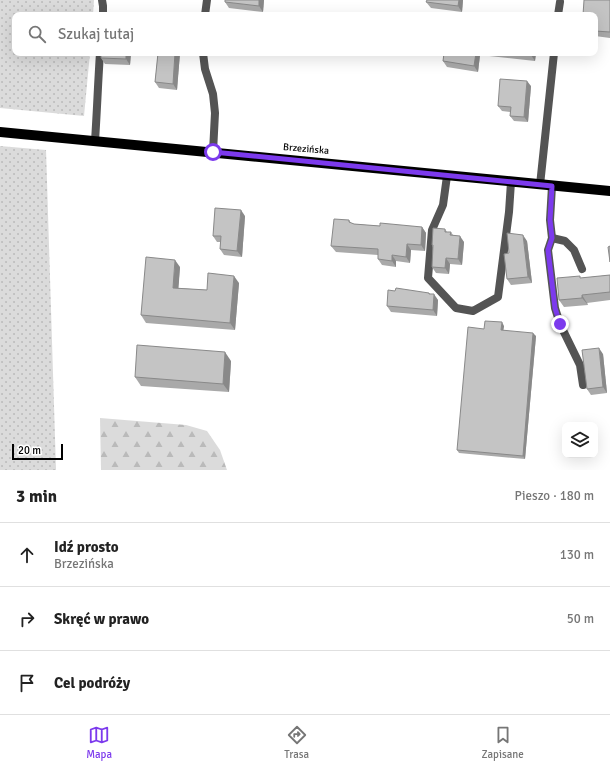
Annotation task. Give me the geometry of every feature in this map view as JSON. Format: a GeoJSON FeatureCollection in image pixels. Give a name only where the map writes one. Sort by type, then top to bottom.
{"type":"FeatureCollection","features":[{"type":"Feature","properties":{"kind":"main road","name":"Brzezińska"},"geometry":{"type":"LineString","coordinates":[[0,132],[610,191]]}},
{"type":"Feature","properties":{"kind":"lane"},"geometry":{"type":"LineString","coordinates":[[102,0],[103,12]]}},
{"type":"Feature","properties":{"kind":"lane"},"geometry":{"type":"LineString","coordinates":[[205,12],[207,0]]}},
{"type":"Feature","properties":{"kind":"lane"},"geometry":{"type":"LineString","coordinates":[[558,12],[560,2]]}},
{"type":"Feature","properties":{"kind":"lane"},"geometry":{"type":"LineString","coordinates":[[95,141],[98,111],[100,56]]}},
{"type":"Feature","properties":{"kind":"lane"},"geometry":{"type":"LineString","coordinates":[[203,56],[205,68],[213,94],[215,113],[213,152]]}},
{"type":"Feature","properties":{"kind":"lane"},"geometry":{"type":"LineString","coordinates":[[540,185],[554,56]]}},
{"type":"Feature","properties":{"kind":"lane"},"geometry":{"type":"LineString","coordinates":[[447,176],[443,205],[432,230],[428,278],[456,308],[473,311],[498,297],[509,212],[511,182]]}},
{"type":"Feature","properties":{"kind":"lane"},"geometry":{"type":"LineString","coordinates":[[552,186],[550,220],[552,238],[548,250],[555,308],[560,324],[580,365],[583,385]]}},
{"type":"Feature","properties":{"kind":"lane"},"geometry":{"type":"LineString","coordinates":[[552,238],[565,241],[570,245],[574,250],[582,269]]}},
{"type":"Feature","properties":{"kind":"green space"},"geometry":{"type":"Polygon","coordinates":[[[0,0],[94,0],[93,12],[12,12],[12,56],[90,56],[84,116],[0,108],[0,0]]]}},
{"type":"Feature","properties":{"kind":"green space"},"geometry":{"type":"Polygon","coordinates":[[[0,146],[46,150],[56,470],[0,470],[0,146]]]}},
{"type":"Feature","properties":{"kind":"green space"},"geometry":{"type":"Polygon","coordinates":[[[100,418],[186,425],[207,431],[220,450],[227,470],[101,470],[100,418]]]}},
{"type":"Feature","properties":{"kind":"building"},"geometry":{"type":"Polygon","coordinates":[[[225,0],[259,0],[259,6],[225,2],[225,0]]]}},
{"type":"Feature","properties":{"kind":"building"},"geometry":{"type":"Polygon","coordinates":[[[427,0],[459,0],[458,6],[426,2],[427,0]]]}},
{"type":"Feature","properties":{"kind":"building"},"geometry":{"type":"Polygon","coordinates":[[[584,0],[610,0],[610,32],[598,31],[598,12],[583,12],[584,0]]]}},
{"type":"Feature","properties":{"kind":"building"},"geometry":{"type":"Polygon","coordinates":[[[101,56],[126,56],[126,59],[101,58],[101,56]]]}},
{"type":"Feature","properties":{"kind":"building"},"geometry":{"type":"Polygon","coordinates":[[[158,56],[175,56],[173,84],[155,82],[158,56]]]}},
{"type":"Feature","properties":{"kind":"building"},"geometry":{"type":"Polygon","coordinates":[[[444,56],[476,56],[474,66],[443,61],[444,56]]]}},
{"type":"Feature","properties":{"kind":"building"},"geometry":{"type":"Polygon","coordinates":[[[500,79],[527,81],[524,117],[510,116],[511,107],[498,106],[500,79]]]}},
{"type":"Feature","properties":{"kind":"building"},"geometry":{"type":"Polygon","coordinates":[[[215,208],[241,210],[237,251],[220,249],[221,236],[213,236],[215,208]]]}},
{"type":"Feature","properties":{"kind":"building"},"geometry":{"type":"Polygon","coordinates":[[[334,219],[349,220],[349,222],[354,224],[380,226],[380,223],[422,227],[421,245],[407,244],[406,257],[392,255],[392,261],[378,259],[378,249],[331,246],[334,219]]]}},
{"type":"Feature","properties":{"kind":"building"},"geometry":{"type":"Polygon","coordinates":[[[433,228],[445,229],[445,232],[451,232],[450,235],[460,236],[458,259],[446,258],[445,268],[432,267],[433,228]]]}},
{"type":"Feature","properties":{"kind":"building"},"geometry":{"type":"Polygon","coordinates":[[[507,233],[523,235],[528,277],[507,279],[504,254],[509,253],[507,233]]]}},
{"type":"Feature","properties":{"kind":"building"},"geometry":{"type":"Polygon","coordinates":[[[610,246],[610,262],[608,247],[610,246]]]}},
{"type":"Feature","properties":{"kind":"building"},"geometry":{"type":"Polygon","coordinates":[[[146,257],[175,260],[173,288],[207,290],[208,273],[234,276],[230,323],[141,315],[146,257]]]}},
{"type":"Feature","properties":{"kind":"building"},"geometry":{"type":"Polygon","coordinates":[[[610,275],[610,292],[582,295],[582,298],[559,300],[557,278],[580,276],[580,278],[610,275]]]}},
{"type":"Feature","properties":{"kind":"building"},"geometry":{"type":"Polygon","coordinates":[[[396,288],[434,294],[433,310],[387,306],[388,290],[395,291],[396,288]]]}},
{"type":"Feature","properties":{"kind":"building"},"geometry":{"type":"Polygon","coordinates":[[[485,321],[502,322],[501,330],[533,333],[523,456],[457,450],[468,327],[484,329],[485,321]]]}},
{"type":"Feature","properties":{"kind":"building"},"geometry":{"type":"Polygon","coordinates":[[[137,345],[225,352],[223,384],[135,377],[137,345]]]}},
{"type":"Feature","properties":{"kind":"building"},"geometry":{"type":"Polygon","coordinates":[[[599,348],[603,387],[587,389],[582,350],[599,348]]]}},
{"type":"Feature","properties":{"kind":"route"},"geometry":{"type":"LineString","coordinates":[[213,152],[552,186],[550,220],[552,238],[548,250],[555,308],[560,324]]}}]}
